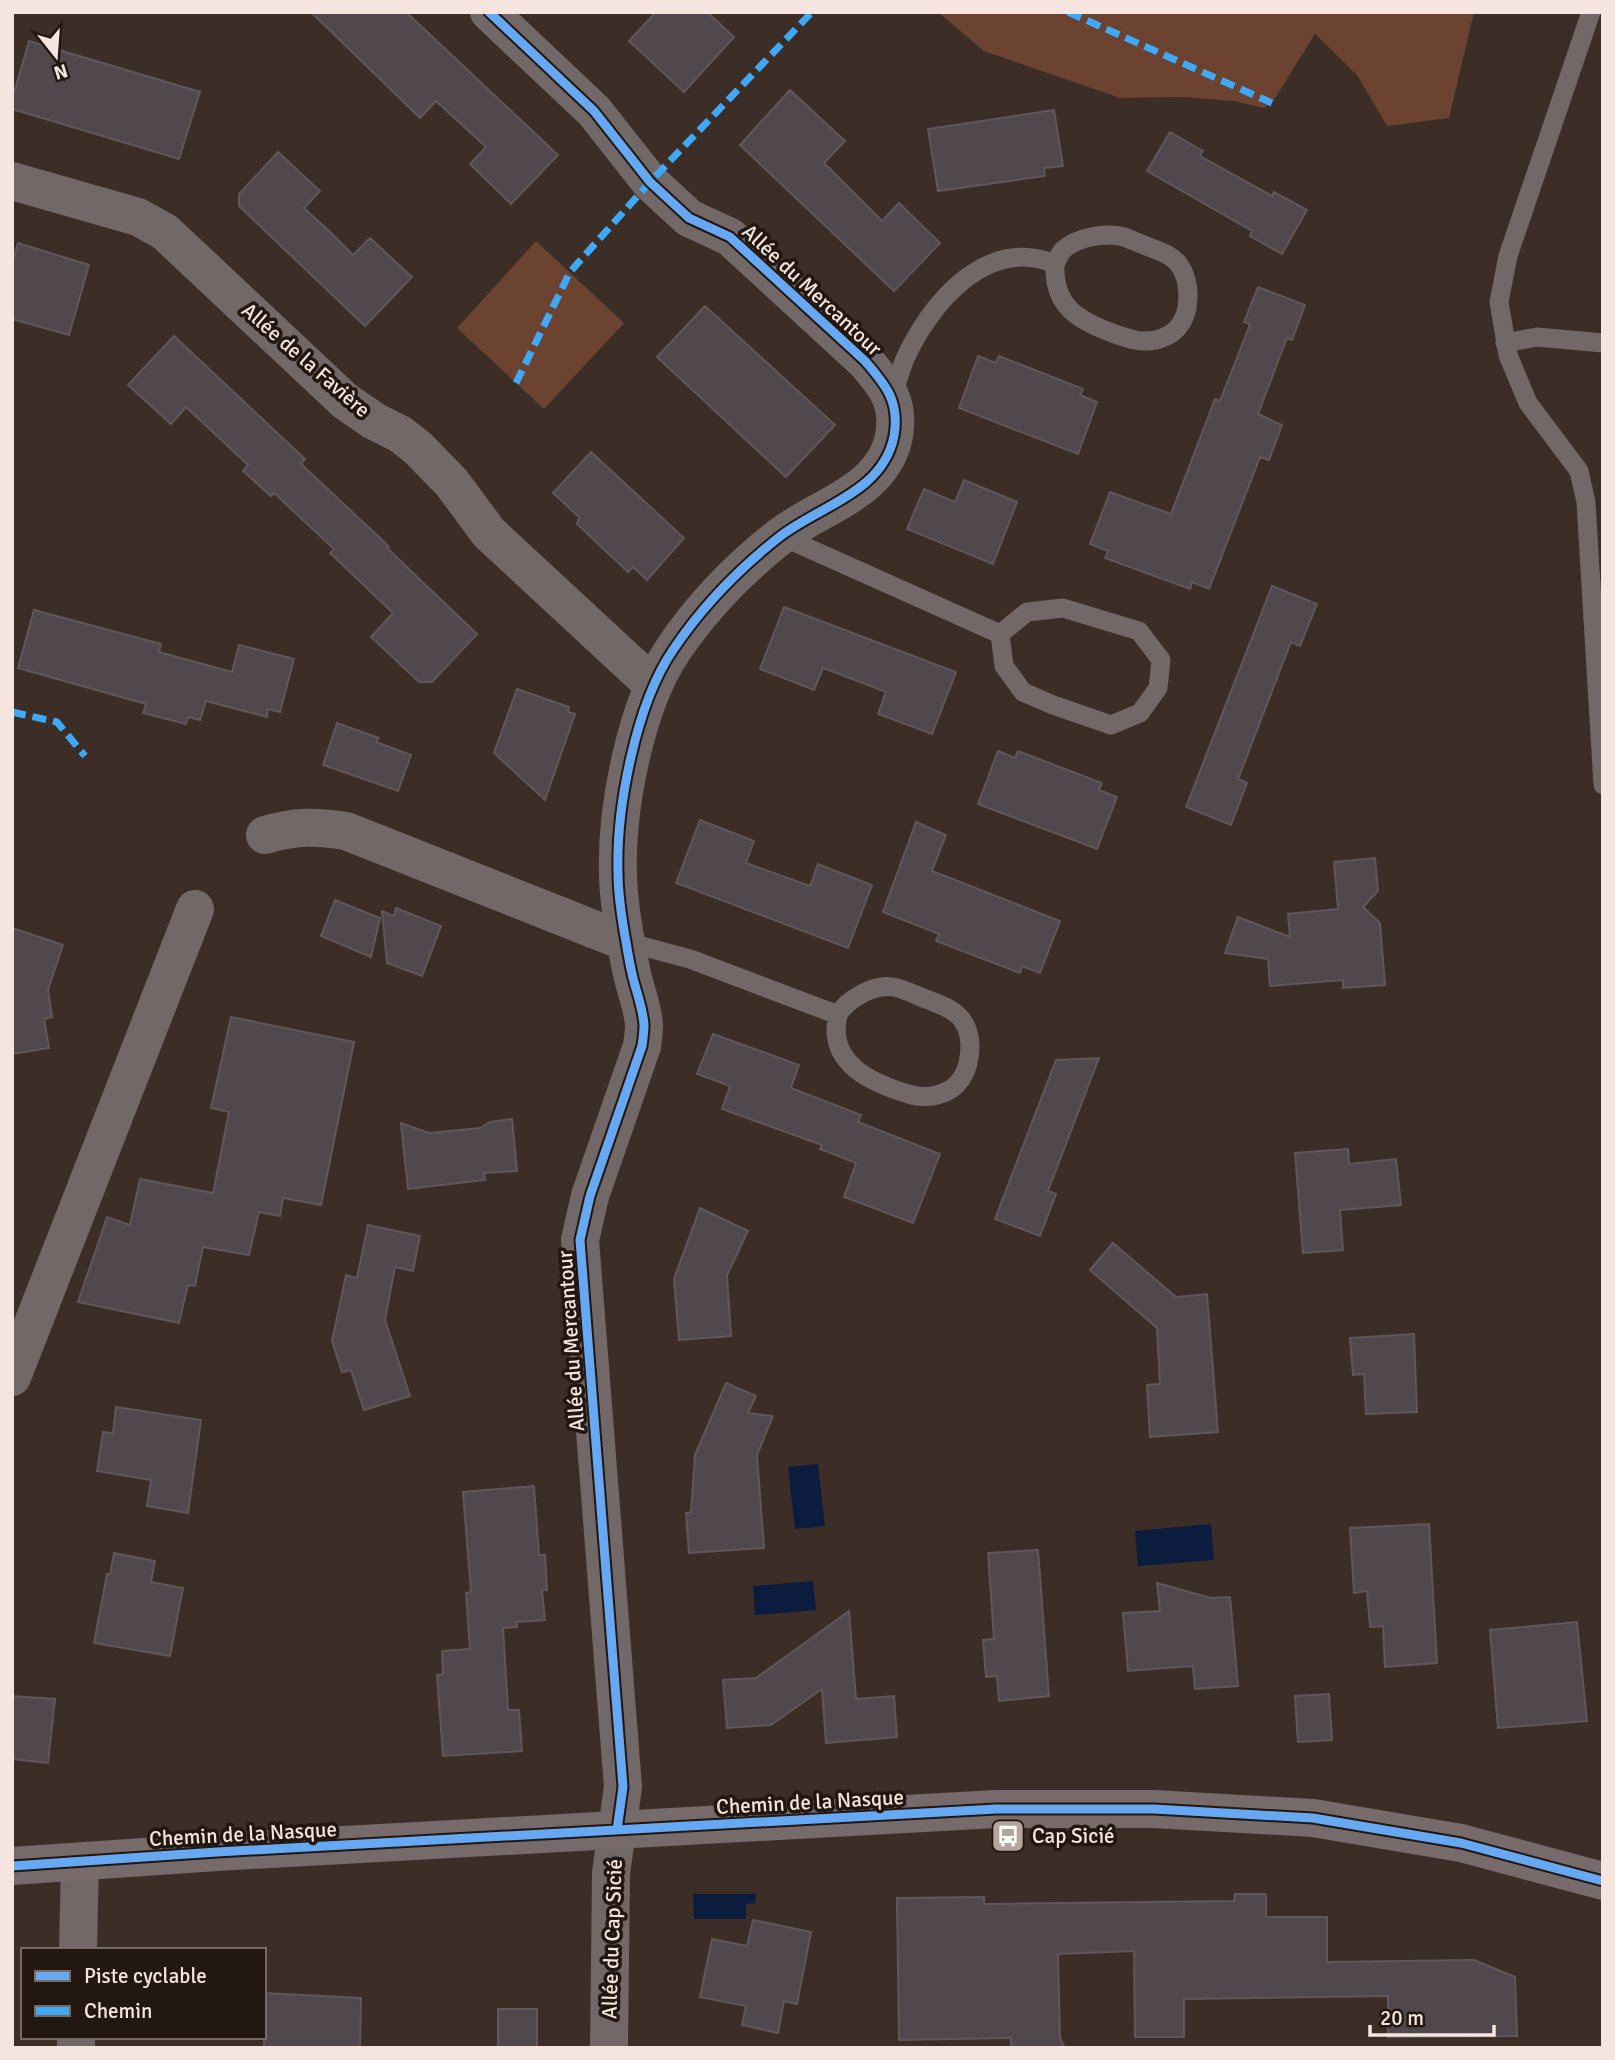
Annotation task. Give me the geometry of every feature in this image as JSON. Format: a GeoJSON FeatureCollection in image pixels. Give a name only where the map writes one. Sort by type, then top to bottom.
{"type":"FeatureCollection","features":[{"type":"Feature","properties":{"kind":"street","name":"Allée du Mercantour"},"geometry":{"type":"LineString","coordinates":[[489,12],[594,111],[650,182],[689,218],[730,237],[865,361],[882,380],[892,397],[895,417],[892,445],[875,474],[841,501],[781,536],[756,557],[700,616],[673,650],[653,685],[637,734],[618,834],[618,875],[626,942],[644,1026],[642,1046],[590,1196],[580,1240],[622,1787],[617,1830]]}},
{"type":"Feature","properties":{"kind":"street","name":"Allée de la Favière"},"geometry":{"type":"LineString","coordinates":[[12,181],[138,217],[165,232],[345,401],[418,447],[452,484],[489,533],[653,685]]}},
{"type":"Feature","properties":{"kind":"street"},"geometry":{"type":"LineString","coordinates":[[265,835],[287,828],[319,826],[346,831],[626,942]]}},
{"type":"Feature","properties":{"kind":"street"},"geometry":{"type":"LineString","coordinates":[[12,1377],[195,909]]}},
{"type":"Feature","properties":{"kind":"street","name":"Chemin de la Nasque"},"geometry":{"type":"LineString","coordinates":[[12,1866],[996,1809],[1154,1810],[1313,1818],[1461,1843],[1603,1881]]}},
{"type":"Feature","properties":{"kind":"street","name":"Allée du Cap Sicié"},"geometry":{"type":"LineString","coordinates":[[609,2048],[611,1873],[617,1830]]}},
{"type":"Feature","properties":{"kind":"street"},"geometry":{"type":"LineString","coordinates":[[78,1948],[80,1862]]}},
{"type":"Feature","properties":{"kind":"lane"},"geometry":{"type":"LineString","coordinates":[[1591,12],[1508,256],[1499,302],[1508,355],[1528,403],[1579,471],[1586,502],[1603,785]]}},
{"type":"Feature","properties":{"kind":"lane"},"geometry":{"type":"LineString","coordinates":[[1111,235],[1168,255],[1179,265],[1188,288],[1188,302],[1182,324],[1175,332],[1146,342],[1094,327],[1070,312],[1064,303],[1055,275],[1055,264],[1061,252],[1070,245],[1111,235]]}},
{"type":"Feature","properties":{"kind":"lane","name":"Allée du Mercantour"},"geometry":{"type":"LineString","coordinates":[[892,397],[904,362],[924,326],[939,304],[972,272],[996,260],[1022,256],[1040,257],[1055,264]]}},
{"type":"Feature","properties":{"kind":"lane"},"geometry":{"type":"LineString","coordinates":[[1505,343],[1537,337],[1603,343]]}},
{"type":"Feature","properties":{"kind":"lane"},"geometry":{"type":"LineString","coordinates":[[781,536],[1000,634]]}},
{"type":"Feature","properties":{"kind":"lane"},"geometry":{"type":"LineString","coordinates":[[1063,608],[1139,631],[1161,660],[1158,688],[1140,713],[1111,725],[1023,692],[1004,666],[1000,634],[1027,612],[1063,608]]}},
{"type":"Feature","properties":{"kind":"lane"},"geometry":{"type":"LineString","coordinates":[[626,942],[690,959],[838,1015]]}},
{"type":"Feature","properties":{"kind":"lane"},"geometry":{"type":"LineString","coordinates":[[884,987],[894,987],[946,1006],[964,1022],[968,1034],[970,1049],[964,1073],[957,1084],[945,1092],[929,1097],[914,1096],[858,1073],[846,1060],[837,1043],[835,1029],[838,1015],[842,1008],[860,995],[884,987]]}},
{"type":"Feature","properties":{"kind":"shaded area"},"geometry":{"type":"Polygon","coordinates":[[[938,12],[1474,12],[1449,118],[1387,126],[1357,75],[1315,34],[1272,103],[1264,108],[1234,101],[1184,97],[1120,98],[984,51],[938,12]]]}},
{"type":"Feature","properties":{"kind":"shaded area"},"geometry":{"type":"Polygon","coordinates":[[[536,241],[624,323],[544,409],[457,328],[536,241]]]}},
{"type":"Feature","properties":{"kind":"water"},"geometry":{"type":"Polygon","coordinates":[[[818,1464],[825,1526],[795,1529],[788,1467],[818,1464]]]}},
{"type":"Feature","properties":{"kind":"water"},"geometry":{"type":"Polygon","coordinates":[[[1211,1524],[1214,1560],[1138,1566],[1135,1531],[1211,1524]]]}},
{"type":"Feature","properties":{"kind":"water"},"geometry":{"type":"Polygon","coordinates":[[[813,1581],[816,1610],[755,1615],[753,1586],[813,1581]]]}},
{"type":"Feature","properties":{"kind":"water"},"geometry":{"type":"Polygon","coordinates":[[[693,1894],[756,1894],[755,1903],[746,1904],[746,1919],[694,1919],[693,1894]]]}},
{"type":"Feature","properties":{"kind":"building"},"geometry":{"type":"Polygon","coordinates":[[[311,12],[406,12],[558,155],[511,204],[470,164],[486,147],[436,101],[420,118],[311,12]]]}},
{"type":"Feature","properties":{"kind":"building"},"geometry":{"type":"Polygon","coordinates":[[[656,12],[707,12],[734,37],[684,92],[629,41],[656,12]]]}},
{"type":"Feature","properties":{"kind":"building"},"geometry":{"type":"Polygon","coordinates":[[[29,41],[200,92],[179,159],[12,109],[12,100],[29,41]]]}},
{"type":"Feature","properties":{"kind":"building"},"geometry":{"type":"Polygon","coordinates":[[[790,90],[845,141],[824,163],[882,221],[899,203],[940,243],[894,291],[740,145],[790,90]]]}},
{"type":"Feature","properties":{"kind":"building"},"geometry":{"type":"Polygon","coordinates":[[[1054,110],[1063,166],[1044,168],[1045,176],[938,191],[928,129],[1054,110]]]}},
{"type":"Feature","properties":{"kind":"building"},"geometry":{"type":"Polygon","coordinates":[[[1170,132],[1203,151],[1200,156],[1272,196],[1274,192],[1307,210],[1282,254],[1250,236],[1252,231],[1147,171],[1170,132]]]}},
{"type":"Feature","properties":{"kind":"building"},"geometry":{"type":"Polygon","coordinates":[[[278,152],[320,191],[304,208],[353,255],[370,238],[412,277],[365,326],[239,206],[239,194],[278,152]]]}},
{"type":"Feature","properties":{"kind":"building"},"geometry":{"type":"Polygon","coordinates":[[[18,243],[89,265],[69,335],[12,319],[12,264],[18,243]]]}},
{"type":"Feature","properties":{"kind":"building"},"geometry":{"type":"Polygon","coordinates":[[[1258,287],[1305,305],[1292,340],[1287,338],[1258,414],[1282,425],[1269,460],[1260,457],[1209,589],[1192,582],[1190,589],[1105,558],[1108,551],[1090,544],[1110,492],[1171,514],[1215,399],[1220,401],[1250,324],[1244,322],[1258,287]]]}},
{"type":"Feature","properties":{"kind":"building"},"geometry":{"type":"Polygon","coordinates":[[[705,306],[835,425],[786,477],[657,357],[705,306]]]}},
{"type":"Feature","properties":{"kind":"building"},"geometry":{"type":"Polygon","coordinates":[[[174,336],[305,459],[301,464],[477,634],[432,682],[419,682],[371,637],[393,613],[330,553],[334,549],[274,493],[271,496],[243,471],[248,465],[186,407],[171,424],[128,385],[174,336]]]}},
{"type":"Feature","properties":{"kind":"building"},"geometry":{"type":"Polygon","coordinates":[[[978,356],[996,363],[999,356],[1083,389],[1080,395],[1097,402],[1078,454],[959,408],[978,356]]]}},
{"type":"Feature","properties":{"kind":"building"},"geometry":{"type":"Polygon","coordinates":[[[591,452],[684,538],[647,580],[633,567],[628,572],[577,524],[579,517],[553,493],[591,452]]]}},
{"type":"Feature","properties":{"kind":"building"},"geometry":{"type":"Polygon","coordinates":[[[964,480],[1017,502],[993,564],[907,529],[924,489],[955,502],[964,480]]]}},
{"type":"Feature","properties":{"kind":"building"},"geometry":{"type":"Polygon","coordinates":[[[1272,586],[1317,604],[1300,646],[1291,642],[1238,779],[1247,783],[1231,825],[1186,807],[1272,586]]]}},
{"type":"Feature","properties":{"kind":"building"},"geometry":{"type":"Polygon","coordinates":[[[784,607],[956,672],[932,734],[878,714],[886,692],[855,680],[823,668],[814,690],[760,669],[784,607]]]}},
{"type":"Feature","properties":{"kind":"building"},"geometry":{"type":"Polygon","coordinates":[[[34,610],[161,644],[159,652],[232,672],[239,645],[294,659],[280,712],[268,709],[267,717],[206,701],[200,720],[188,717],[186,724],[143,713],[146,704],[18,668],[34,610]]]}},
{"type":"Feature","properties":{"kind":"building"},"geometry":{"type":"Polygon","coordinates":[[[517,689],[569,707],[568,712],[575,714],[545,800],[494,753],[517,689]]]}},
{"type":"Feature","properties":{"kind":"building"},"geometry":{"type":"Polygon","coordinates":[[[337,723],[379,738],[376,742],[411,755],[398,791],[323,765],[337,723]]]}},
{"type":"Feature","properties":{"kind":"building"},"geometry":{"type":"Polygon","coordinates":[[[998,751],[1015,758],[1018,751],[1102,783],[1099,790],[1117,797],[1097,849],[978,804],[998,751]]]}},
{"type":"Feature","properties":{"kind":"building"},"geometry":{"type":"Polygon","coordinates":[[[700,820],[754,841],[746,863],[810,886],[818,864],[872,885],[848,948],[676,883],[700,820]]]}},
{"type":"Feature","properties":{"kind":"building"},"geometry":{"type":"Polygon","coordinates":[[[916,822],[946,835],[932,871],[1060,921],[1040,973],[1022,966],[1020,973],[936,941],[939,934],[883,912],[916,822]]]}},
{"type":"Feature","properties":{"kind":"building"},"geometry":{"type":"Polygon","coordinates":[[[1375,858],[1378,891],[1363,907],[1380,923],[1385,985],[1343,988],[1343,980],[1270,986],[1268,959],[1225,953],[1238,917],[1290,937],[1288,914],[1338,909],[1334,862],[1375,858]]]}},
{"type":"Feature","properties":{"kind":"building"},"geometry":{"type":"Polygon","coordinates":[[[335,900],[380,918],[371,957],[321,936],[335,900]]]}},
{"type":"Feature","properties":{"kind":"building"},"geometry":{"type":"Polygon","coordinates":[[[396,908],[441,926],[422,976],[387,963],[382,911],[394,916],[396,908]]]}},
{"type":"Feature","properties":{"kind":"building"},"geometry":{"type":"Polygon","coordinates":[[[12,928],[63,945],[48,990],[52,1017],[44,1019],[49,1048],[12,1054],[12,928]]]}},
{"type":"Feature","properties":{"kind":"building"},"geometry":{"type":"Polygon","coordinates":[[[231,1017],[354,1042],[321,1205],[283,1198],[280,1216],[259,1212],[249,1255],[203,1247],[195,1286],[188,1285],[179,1323],[78,1302],[107,1217],[130,1225],[140,1179],[213,1193],[229,1112],[211,1108],[231,1017]]]}},
{"type":"Feature","properties":{"kind":"building"},"geometry":{"type":"Polygon","coordinates":[[[713,1034],[799,1065],[791,1088],[861,1115],[858,1122],[940,1154],[913,1223],[844,1197],[856,1163],[820,1149],[822,1145],[722,1109],[730,1086],[697,1074],[713,1034]]]}},
{"type":"Feature","properties":{"kind":"building"},"geometry":{"type":"Polygon","coordinates":[[[1099,1058],[1048,1191],[1056,1194],[1040,1236],[995,1219],[1056,1060],[1099,1058]]]}},
{"type":"Feature","properties":{"kind":"building"},"geometry":{"type":"Polygon","coordinates":[[[512,1119],[517,1171],[484,1173],[485,1180],[408,1189],[401,1123],[429,1133],[480,1128],[490,1122],[512,1119]]]}},
{"type":"Feature","properties":{"kind":"building"},"geometry":{"type":"Polygon","coordinates":[[[1348,1149],[1349,1164],[1396,1159],[1401,1205],[1340,1210],[1343,1250],[1303,1253],[1295,1153],[1348,1149]]]}},
{"type":"Feature","properties":{"kind":"building"},"geometry":{"type":"Polygon","coordinates":[[[700,1208],[748,1231],[727,1275],[731,1336],[679,1340],[674,1279],[700,1208]]]}},
{"type":"Feature","properties":{"kind":"building"},"geometry":{"type":"Polygon","coordinates":[[[368,1225],[420,1236],[413,1271],[395,1267],[385,1320],[410,1396],[364,1410],[351,1370],[342,1372],[332,1341],[346,1275],[357,1278],[368,1225]]]}},
{"type":"Feature","properties":{"kind":"building"},"geometry":{"type":"Polygon","coordinates":[[[1113,1243],[1176,1297],[1207,1294],[1218,1432],[1150,1437],[1147,1385],[1160,1384],[1157,1328],[1090,1270],[1113,1243]]]}},
{"type":"Feature","properties":{"kind":"building"},"geometry":{"type":"Polygon","coordinates":[[[1414,1334],[1417,1412],[1366,1414],[1364,1374],[1353,1375],[1350,1338],[1414,1334]]]}},
{"type":"Feature","properties":{"kind":"building"},"geometry":{"type":"Polygon","coordinates":[[[726,1383],[756,1396],[748,1413],[773,1416],[757,1455],[764,1548],[689,1553],[686,1513],[691,1512],[695,1455],[726,1383]]]}},
{"type":"Feature","properties":{"kind":"building"},"geometry":{"type":"Polygon","coordinates":[[[116,1407],[201,1420],[188,1513],[147,1506],[151,1480],[97,1471],[103,1432],[113,1433],[116,1407]]]}},
{"type":"Feature","properties":{"kind":"building"},"geometry":{"type":"Polygon","coordinates":[[[534,1486],[539,1555],[545,1555],[547,1590],[542,1590],[545,1620],[516,1622],[517,1627],[503,1628],[508,1710],[519,1710],[522,1751],[443,1756],[437,1675],[443,1674],[442,1651],[470,1649],[466,1593],[471,1592],[463,1492],[534,1486]]]}},
{"type":"Feature","properties":{"kind":"building"},"geometry":{"type":"Polygon","coordinates":[[[1429,1524],[1437,1663],[1385,1667],[1383,1626],[1370,1627],[1367,1591],[1354,1593],[1350,1528],[1429,1524]]]}},
{"type":"Feature","properties":{"kind":"building"},"geometry":{"type":"Polygon","coordinates":[[[1038,1550],[1049,1696],[999,1701],[997,1676],[986,1677],[983,1640],[994,1639],[988,1553],[1038,1550]]]}},
{"type":"Feature","properties":{"kind":"building"},"geometry":{"type":"Polygon","coordinates":[[[114,1553],[155,1561],[151,1582],[183,1588],[170,1656],[94,1643],[107,1574],[110,1574],[114,1553]]]}},
{"type":"Feature","properties":{"kind":"building"},"geometry":{"type":"Polygon","coordinates":[[[1157,1583],[1211,1598],[1230,1597],[1238,1686],[1195,1689],[1193,1666],[1128,1671],[1123,1613],[1160,1611],[1157,1583]]]}},
{"type":"Feature","properties":{"kind":"building"},"geometry":{"type":"Polygon","coordinates":[[[849,1611],[856,1699],[894,1696],[897,1737],[826,1743],[822,1689],[771,1725],[727,1728],[723,1680],[756,1678],[849,1611]]]}},
{"type":"Feature","properties":{"kind":"building"},"geometry":{"type":"Polygon","coordinates":[[[1577,1622],[1587,1721],[1498,1728],[1490,1630],[1577,1622]]]}},
{"type":"Feature","properties":{"kind":"building"},"geometry":{"type":"Polygon","coordinates":[[[1329,1694],[1332,1740],[1298,1742],[1295,1696],[1329,1694]]]}},
{"type":"Feature","properties":{"kind":"building"},"geometry":{"type":"Polygon","coordinates":[[[12,1696],[55,1699],[48,1763],[12,1759],[12,1696]]]}},
{"type":"Feature","properties":{"kind":"building"},"geometry":{"type":"Polygon","coordinates":[[[1235,1894],[1266,1894],[1266,1917],[1327,1917],[1327,1962],[1474,1960],[1515,1977],[1517,2036],[1388,2037],[1388,1996],[1184,1999],[1184,2037],[1135,2037],[1134,1951],[1058,1954],[1060,2038],[1065,2048],[1011,2048],[1011,2038],[899,2040],[897,1898],[984,1897],[984,1904],[1234,1901],[1235,1894]]]}},
{"type":"Feature","properties":{"kind":"building"},"geometry":{"type":"Polygon","coordinates":[[[753,1920],[811,1932],[797,2004],[784,2001],[778,2033],[742,2025],[746,2006],[700,1997],[712,1939],[747,1946],[753,1920]]]}},
{"type":"Feature","properties":{"kind":"building"},"geometry":{"type":"Polygon","coordinates":[[[266,1993],[361,1998],[360,2048],[264,2048],[266,1993]]]}},
{"type":"Feature","properties":{"kind":"building"},"geometry":{"type":"Polygon","coordinates":[[[498,2009],[537,2009],[537,2048],[498,2048],[498,2009]]]}},
{"type":"Feature","properties":{"kind":"marked path"},"geometry":{"type":"LineString","coordinates":[[516,383],[570,272],[650,182],[812,12]]}},
{"type":"Feature","properties":{"kind":"marked path"},"geometry":{"type":"LineString","coordinates":[[1068,12],[1272,103]]}},
{"type":"Feature","properties":{"kind":"marked path"},"geometry":{"type":"LineString","coordinates":[[12,712],[57,722],[85,756]]}},
{"type":"Feature","properties":{"kind":"cycle path"},"geometry":{"type":"LineString","coordinates":[[489,12],[594,111],[650,182],[689,218],[730,237],[865,361],[885,386],[895,413],[894,436],[877,471],[863,485],[794,527],[763,550],[721,590],[684,634],[660,672],[639,727],[631,757],[618,847],[619,890],[630,964],[644,1025],[642,1046],[590,1196],[580,1240],[623,1787],[617,1830]]}},
{"type":"Feature","properties":{"kind":"cycle path"},"geometry":{"type":"LineString","coordinates":[[12,1866],[217,1852],[996,1809],[1154,1809],[1313,1818],[1461,1843],[1603,1881]]}},
{"type":"Feature","properties":{"kind":"place","name":"Cap Sicié"},"geometry":{"type":"Point","coordinates":[1008,1836]}}]}
